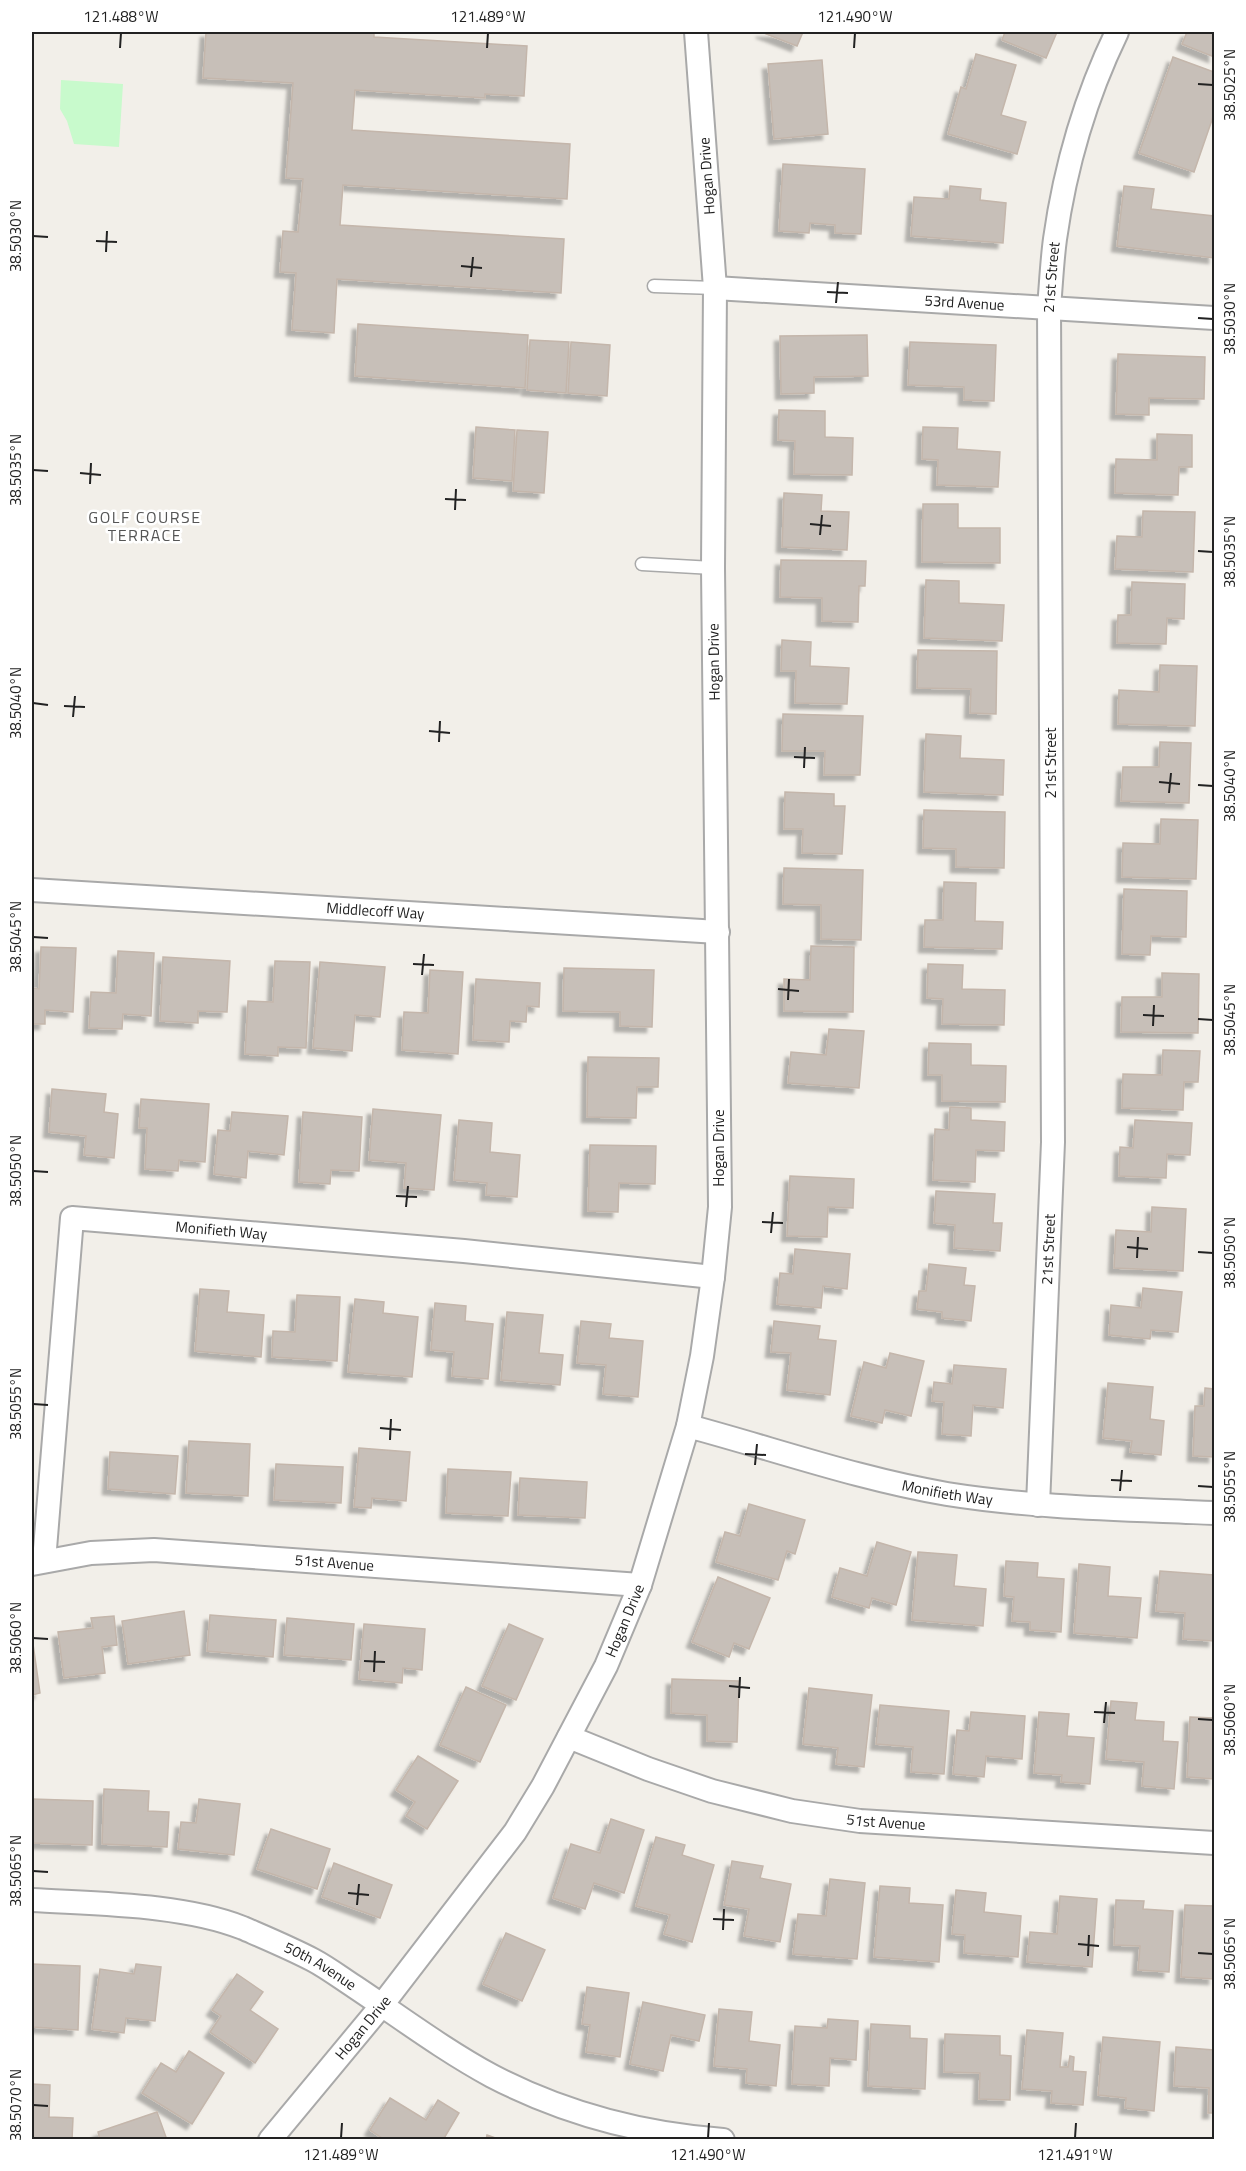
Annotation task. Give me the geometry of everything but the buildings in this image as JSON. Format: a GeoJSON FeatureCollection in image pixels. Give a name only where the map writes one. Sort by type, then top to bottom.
{"type":"FeatureCollection","features":[{"type":"Feature","properties":{"kind":"street","name":"Hogan Drive"},"geometry":{"type":"LineString","coordinates":[[270,2139],[382,2005],[515,1832],[570,1737],[606,1666],[640,1585],[688,1426],[702,1356],[720,1207],[713,568],[715,288],[696,32]]}},
{"type":"Feature","properties":{"kind":"street","name":"21st Street"},"geometry":{"type":"LineString","coordinates":[[1038,1505],[1053,1142],[1049,307],[1055,238],[1066,177],[1103,60],[1117,32]]}},
{"type":"Feature","properties":{"kind":"street","name":"53rd Avenue"},"geometry":{"type":"LineString","coordinates":[[715,288],[1215,318]]}},
{"type":"Feature","properties":{"kind":"street","name":"Middlecoff Way"},"geometry":{"type":"LineString","coordinates":[[32,890],[718,932]]}},
{"type":"Feature","properties":{"kind":"street","name":"Monifieth Way"},"geometry":{"type":"LineString","coordinates":[[38,1563],[72,1218],[464,1251],[713,1277]]}},
{"type":"Feature","properties":{"kind":"street","name":"Monifieth Way"},"geometry":{"type":"LineString","coordinates":[[688,1426],[858,1475],[947,1494],[1038,1505],[1215,1514]]}},
{"type":"Feature","properties":{"kind":"street","name":"51st Avenue"},"geometry":{"type":"LineString","coordinates":[[38,1563],[91,1553],[154,1550],[640,1585]]}},
{"type":"Feature","properties":{"kind":"street","name":"51st Avenue"},"geometry":{"type":"LineString","coordinates":[[570,1737],[712,1791],[792,1811],[860,1821],[1215,1843]]}},
{"type":"Feature","properties":{"kind":"street","name":"50th Avenue"},"geometry":{"type":"LineString","coordinates":[[32,1900],[157,1910],[194,1915],[239,1927],[315,1961],[442,2046],[493,2076],[556,2104],[623,2125],[691,2137],[723,2139]]}},
{"type":"Feature","properties":{"kind":"lane"},"geometry":{"type":"LineString","coordinates":[[654,286],[715,288]]}},
{"type":"Feature","properties":{"kind":"lane"},"geometry":{"type":"LineString","coordinates":[[642,564],[713,568]]}},
{"type":"Feature","properties":{"kind":"green space"},"geometry":{"type":"Polygon","coordinates":[[[61,80],[123,84],[119,147],[74,144],[67,121],[60,109],[61,80]]]}},
{"type":"Feature","properties":{"kind":"district","name":"GOLF COURSE TERRACE"},"geometry":{"type":"Point","coordinates":[145,526]}}]}
